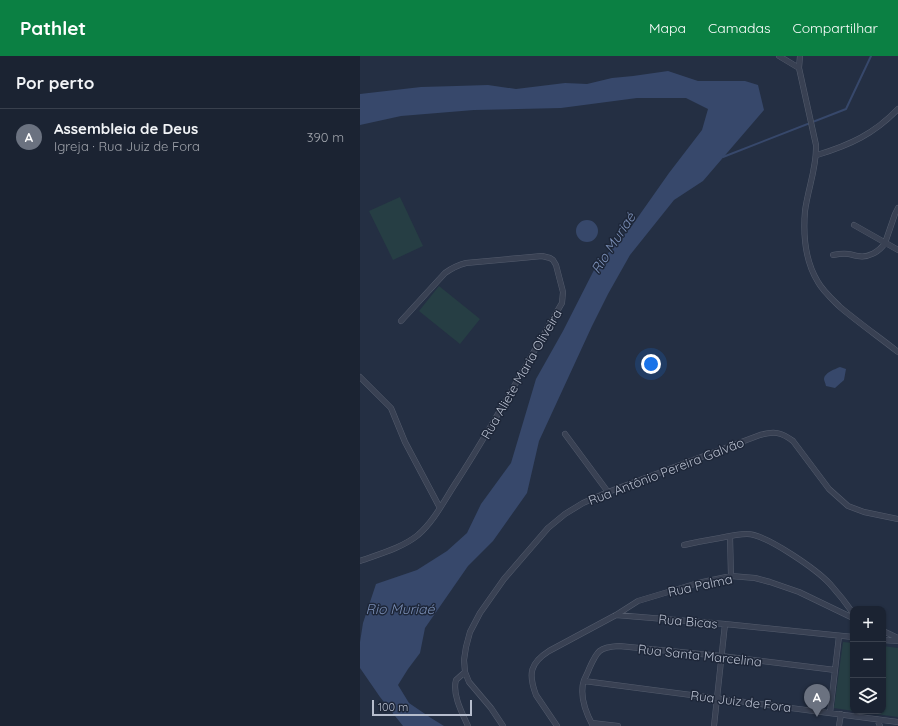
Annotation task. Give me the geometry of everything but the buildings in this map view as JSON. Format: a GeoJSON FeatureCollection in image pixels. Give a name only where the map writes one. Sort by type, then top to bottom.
{"type":"FeatureCollection","features":[{"type":"Feature","properties":{"kind":"street"},"geometry":{"type":"LineString","coordinates":[[779,56],[799,68]]}},
{"type":"Feature","properties":{"kind":"street"},"geometry":{"type":"LineString","coordinates":[[800,56],[799,68],[817,155],[805,210],[804,230],[806,252],[811,269],[818,282],[830,297],[851,316],[898,352]]}},
{"type":"Feature","properties":{"kind":"street"},"geometry":{"type":"LineString","coordinates":[[817,155],[834,150],[857,140],[898,109]]}},
{"type":"Feature","properties":{"kind":"street"},"geometry":{"type":"LineString","coordinates":[[832,255],[846,254],[867,256],[878,250],[885,243],[894,214],[898,208]]}},
{"type":"Feature","properties":{"kind":"street"},"geometry":{"type":"LineString","coordinates":[[854,225],[898,250]]}},
{"type":"Feature","properties":{"kind":"street","name":"Rua Aliete Maria Oliveira"},"geometry":{"type":"LineString","coordinates":[[360,561],[395,548],[418,535],[429,524],[440,508],[470,461],[562,302],[563,292],[556,265],[550,258],[542,256],[457,265],[445,273],[401,322]]}},
{"type":"Feature","properties":{"kind":"street"},"geometry":{"type":"LineString","coordinates":[[360,377],[391,408],[405,442],[440,508]]}},
{"type":"Feature","properties":{"kind":"street","name":"Rua Antônio Pereira Galvão"},"geometry":{"type":"LineString","coordinates":[[465,672],[464,660],[470,632],[480,612],[504,579],[548,528],[565,514],[583,503],[608,492],[760,435],[773,432],[786,436],[793,441],[829,489],[848,506],[864,512],[898,519]]}},
{"type":"Feature","properties":{"kind":"street"},"geometry":{"type":"LineString","coordinates":[[565,434],[608,492]]}},
{"type":"Feature","properties":{"kind":"street"},"geometry":{"type":"LineString","coordinates":[[684,545],[730,536],[747,534],[758,536],[787,552],[819,574],[829,583],[850,609]]}},
{"type":"Feature","properties":{"kind":"street"},"geometry":{"type":"LineString","coordinates":[[730,536],[731,576]]}},
{"type":"Feature","properties":{"kind":"street","name":"Rua Palma"},"geometry":{"type":"LineString","coordinates":[[616,615],[638,601],[698,583],[731,576],[755,578],[770,582],[799,592],[850,617]]}},
{"type":"Feature","properties":{"kind":"street"},"geometry":{"type":"LineString","coordinates":[[557,726],[536,695],[534,689],[532,672],[536,662],[549,651],[616,615]]}},
{"type":"Feature","properties":{"kind":"street","name":"Rua Bicas"},"geometry":{"type":"LineString","coordinates":[[616,615],[850,637]]}},
{"type":"Feature","properties":{"kind":"street"},"geometry":{"type":"LineString","coordinates":[[714,726],[725,624]]}},
{"type":"Feature","properties":{"kind":"street"},"geometry":{"type":"LineString","coordinates":[[886,633],[898,640]]}},
{"type":"Feature","properties":{"kind":"street"},"geometry":{"type":"LineString","coordinates":[[830,713],[839,636]]}},
{"type":"Feature","properties":{"kind":"street"},"geometry":{"type":"LineString","coordinates":[[886,640],[898,640]]}},
{"type":"Feature","properties":{"kind":"street","name":"Rua Santa Marcelina"},"geometry":{"type":"LineString","coordinates":[[584,681],[595,656],[601,650],[607,647],[619,646],[722,656],[835,670]]}},
{"type":"Feature","properties":{"kind":"street"},"geometry":{"type":"LineString","coordinates":[[468,726],[456,697],[454,687],[456,680],[465,672],[469,682],[491,708],[503,726]]}},
{"type":"Feature","properties":{"kind":"street"},"geometry":{"type":"LineString","coordinates":[[584,681],[583,689],[585,708],[592,725],[618,726]]}},
{"type":"Feature","properties":{"kind":"street","name":"Rua Juiz de Fora"},"geometry":{"type":"LineString","coordinates":[[584,681],[898,722]]}},
{"type":"Feature","properties":{"kind":"street"},"geometry":{"type":"LineString","coordinates":[[839,726],[841,714]]}},
{"type":"Feature","properties":{"kind":"street"},"geometry":{"type":"LineString","coordinates":[[878,719],[880,726]]}},
{"type":"Feature","properties":{"kind":"green space"},"geometry":{"type":"Polygon","coordinates":[[[400,197],[423,246],[393,260],[369,211],[400,197]]]}},
{"type":"Feature","properties":{"kind":"green space"},"geometry":{"type":"Polygon","coordinates":[[[439,286],[480,319],[460,344],[419,311],[439,286]]]}},
{"type":"Feature","properties":{"kind":"green space"},"geometry":{"type":"Polygon","coordinates":[[[843,642],[850,643],[850,711],[834,708],[843,642]]]}},
{"type":"Feature","properties":{"kind":"green space"},"geometry":{"type":"Polygon","coordinates":[[[886,646],[898,648],[898,717],[876,714],[886,714],[886,646]]]}},
{"type":"Feature","properties":{"kind":"water","name":"Rio Muriaé"},"geometry":{"type":"Polygon","coordinates":[[[668,71],[698,81],[745,81],[758,85],[764,110],[703,181],[674,200],[630,255],[592,326],[539,441],[527,493],[493,541],[468,566],[425,628],[420,653],[398,685],[409,703],[444,726],[403,726],[380,697],[360,668],[360,642],[363,623],[376,584],[417,570],[447,551],[467,533],[481,504],[511,463],[536,379],[563,331],[595,268],[631,227],[669,173],[702,130],[708,109],[686,98],[637,98],[561,108],[474,110],[401,116],[360,125],[360,94],[421,87],[488,85],[516,89],[565,83],[587,84],[612,78],[668,71]]]}},
{"type":"Feature","properties":{"kind":"water"},"geometry":{"type":"Polygon","coordinates":[[[587,220],[591,221],[597,227],[597,235],[591,241],[587,242],[583,241],[577,235],[576,231],[577,227],[583,221],[587,220]]]}},
{"type":"Feature","properties":{"kind":"water"},"geometry":{"type":"Polygon","coordinates":[[[840,367],[846,369],[844,380],[835,388],[826,386],[824,377],[840,367]]]}},
{"type":"Feature","properties":{"kind":"waterway"},"geometry":{"type":"LineString","coordinates":[[723,157],[846,109],[871,56]]}},
{"type":"Feature","properties":{"kind":"place","name":"Assembleia de Deus"},"geometry":{"type":"Point","coordinates":[817,717]}}]}
